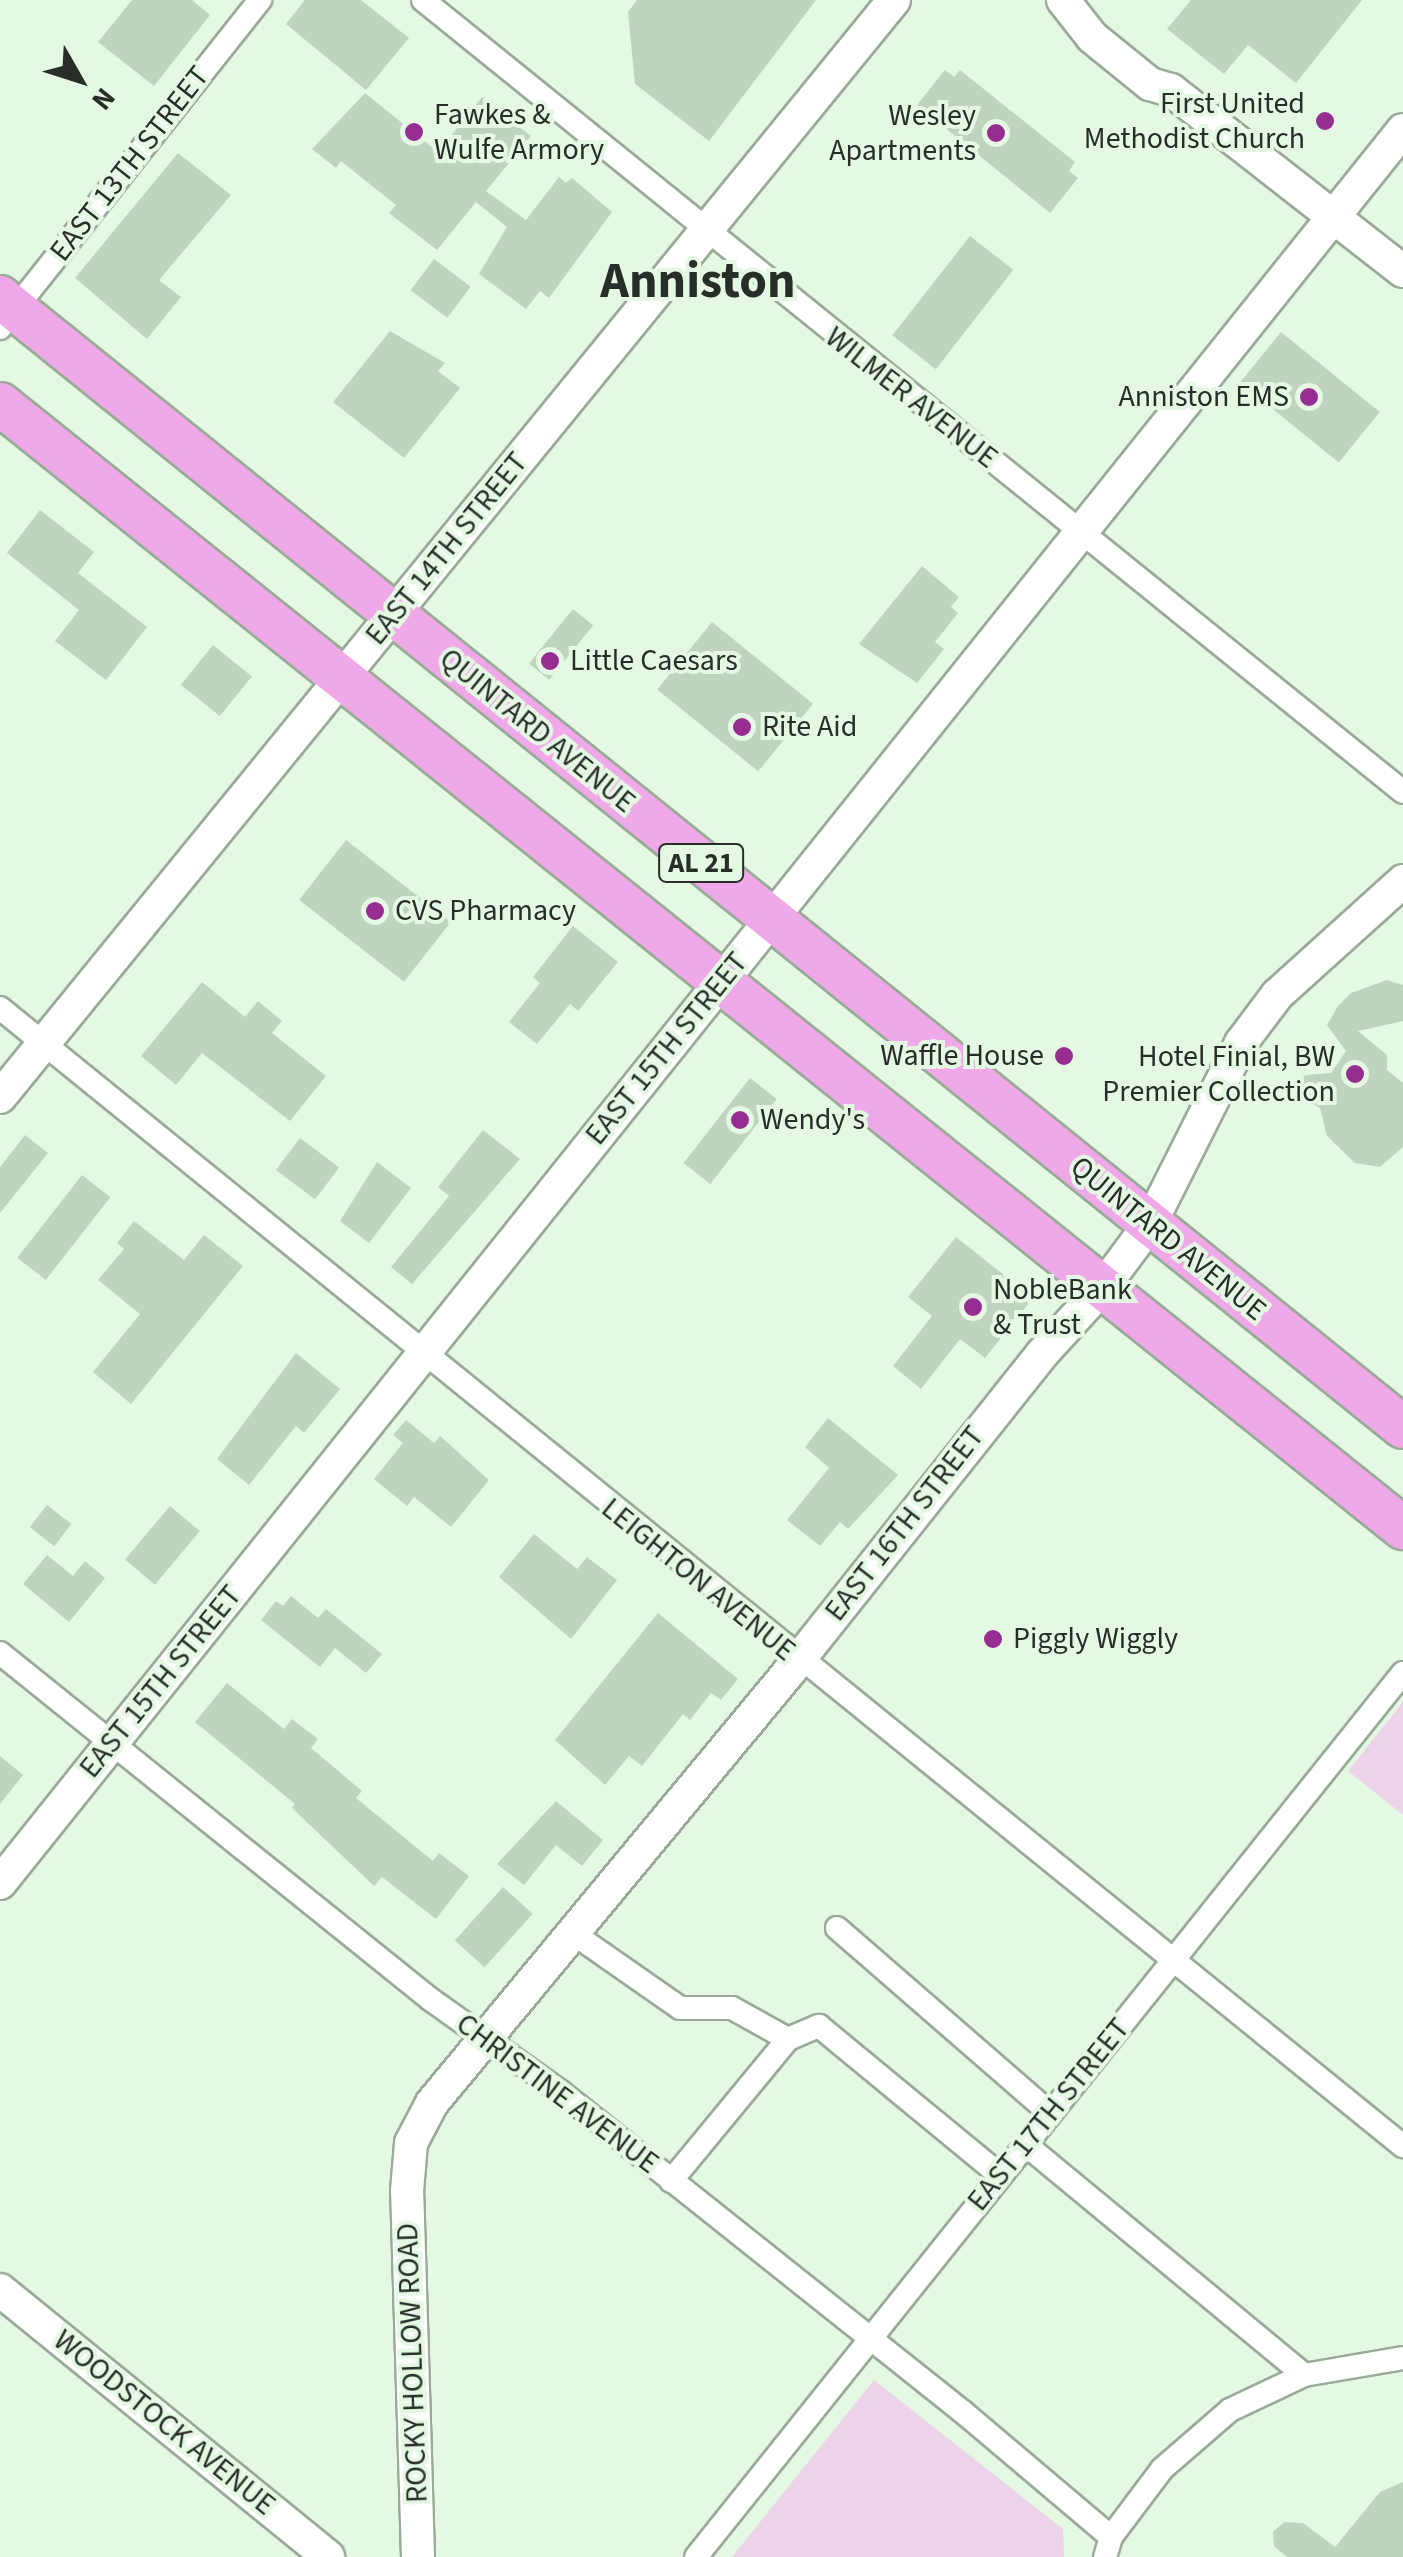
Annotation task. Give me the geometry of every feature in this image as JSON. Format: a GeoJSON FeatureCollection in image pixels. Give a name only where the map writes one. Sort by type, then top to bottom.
{"type":"FeatureCollection","features":[{"type":"Feature","properties":{"kind":"highway","name":"QUINTARD AVENUE"},"geometry":{"type":"LineString","coordinates":[[5,311],[393,615],[1403,1427]]}},
{"type":"Feature","properties":{"kind":"highway","name":"AL 21"},"geometry":{"type":"LineString","coordinates":[[0,404],[1403,1528]]}},
{"type":"Feature","properties":{"kind":"street","name":"EAST 13TH STREET"},"geometry":{"type":"LineString","coordinates":[[5,311],[260,0]]}},
{"type":"Feature","properties":{"kind":"street","name":"WILMER AVENUE"},"geometry":{"type":"LineString","coordinates":[[423,0],[704,233],[1403,792]]}},
{"type":"Feature","properties":{"kind":"street","name":"EAST 14TH STREET"},"geometry":{"type":"LineString","coordinates":[[0,1098],[894,0]]}},
{"type":"Feature","properties":{"kind":"street"},"geometry":{"type":"LineString","coordinates":[[1072,8],[1110,24],[1159,68],[1171,90],[1403,271]]}},
{"type":"Feature","properties":{"kind":"street","name":"EAST 15TH STREET"},"geometry":{"type":"LineString","coordinates":[[0,1883],[1403,130]]}},
{"type":"Feature","properties":{"kind":"street","name":"EAST 16TH STREET"},"geometry":{"type":"LineString","coordinates":[[409,2170],[410,2143],[432,2103],[798,1661],[952,1462],[1103,1288],[1150,1224],[1241,1043],[1277,995],[1403,882]]}},
{"type":"Feature","properties":{"kind":"street","name":"LEIGHTON AVENUE"},"geometry":{"type":"LineString","coordinates":[[0,1008],[428,1349],[564,1471],[1403,2146]]}},
{"type":"Feature","properties":{"kind":"street","name":"CHRISTINE AVENUE"},"geometry":{"type":"LineString","coordinates":[[0,1653],[430,1999],[488,2038],[870,2338],[1108,2547]]}},
{"type":"Feature","properties":{"kind":"street","name":"EAST 17TH STREET"},"geometry":{"type":"LineString","coordinates":[[696,2557],[1403,1673]]}},
{"type":"Feature","properties":{"kind":"street"},"geometry":{"type":"LineString","coordinates":[[838,1928],[1050,2112]]}},
{"type":"Feature","properties":{"kind":"street"},"geometry":{"type":"LineString","coordinates":[[574,1934],[680,2008],[732,2008],[788,2038]]}},
{"type":"Feature","properties":{"kind":"street"},"geometry":{"type":"LineString","coordinates":[[672,2181],[788,2038],[820,2026],[1000,2175]]}},
{"type":"Feature","properties":{"kind":"street"},"geometry":{"type":"LineString","coordinates":[[1025,2144],[1304,2375]]}},
{"type":"Feature","properties":{"kind":"street","name":"ROCKY HOLLOW ROAD"},"geometry":{"type":"LineString","coordinates":[[409,2170],[418,2557]]}},
{"type":"Feature","properties":{"kind":"street","name":"WOODSTOCK AVENUE"},"geometry":{"type":"LineString","coordinates":[[0,2290],[328,2557]]}},
{"type":"Feature","properties":{"kind":"street"},"geometry":{"type":"LineString","coordinates":[[1108,2547],[1162,2469],[1230,2410],[1304,2375],[1403,2358]]}},
{"type":"Feature","properties":{"kind":"shaded area"},"geometry":{"type":"Polygon","coordinates":[[[1403,1702],[1403,1815],[1348,1771],[1403,1702]]]}},
{"type":"Feature","properties":{"kind":"shaded area"},"geometry":{"type":"Polygon","coordinates":[[[874,2380],[1063,2529],[1064,2557],[732,2557],[874,2380]]]}},
{"type":"Feature","properties":{"kind":"building"},"geometry":{"type":"Polygon","coordinates":[[[132,0],[192,0],[210,15],[154,86],[98,42],[132,0]]]}},
{"type":"Feature","properties":{"kind":"building"},"geometry":{"type":"Polygon","coordinates":[[[305,0],[361,0],[409,38],[366,90],[286,24],[305,0]]]}},
{"type":"Feature","properties":{"kind":"building"},"geometry":{"type":"Polygon","coordinates":[[[637,0],[816,0],[709,141],[635,84],[628,12],[637,0]]]}},
{"type":"Feature","properties":{"kind":"building"},"geometry":{"type":"Polygon","coordinates":[[[1191,0],[1362,0],[1296,83],[1248,45],[1224,74],[1167,29],[1191,0]]]}},
{"type":"Feature","properties":{"kind":"building","name":"Wesley Apartments"},"geometry":{"type":"Polygon","coordinates":[[[945,70],[954,77],[960,70],[1075,162],[1069,171],[1078,178],[1050,213],[917,105],[945,70]]]}},
{"type":"Feature","properties":{"kind":"building"},"geometry":{"type":"Polygon","coordinates":[[[365,93],[438,152],[482,97],[531,136],[486,191],[526,220],[559,177],[566,183],[572,178],[612,212],[549,298],[540,291],[526,309],[479,274],[507,227],[476,202],[437,250],[389,213],[396,205],[341,161],[336,168],[312,149],[365,93]]]}},
{"type":"Feature","properties":{"kind":"building"},"geometry":{"type":"Polygon","coordinates":[[[178,153],[231,195],[159,280],[181,297],[147,339],[75,278],[178,153]]]}},
{"type":"Feature","properties":{"kind":"building"},"geometry":{"type":"Polygon","coordinates":[[[970,236],[1013,270],[936,369],[892,335],[970,236]]]}},
{"type":"Feature","properties":{"kind":"building"},"geometry":{"type":"Polygon","coordinates":[[[434,259],[471,287],[447,318],[411,290],[434,259]]]}},
{"type":"Feature","properties":{"kind":"building"},"geometry":{"type":"Polygon","coordinates":[[[390,331],[445,363],[438,371],[460,388],[404,458],[333,402],[390,331]]]}},
{"type":"Feature","properties":{"kind":"building","name":"Anniston EMS"},"geometry":{"type":"Polygon","coordinates":[[[1281,332],[1380,412],[1339,462],[1240,383],[1281,332]]]}},
{"type":"Feature","properties":{"kind":"building"},"geometry":{"type":"Polygon","coordinates":[[[40,510],[94,552],[78,573],[147,627],[106,680],[55,641],[79,610],[7,553],[40,510]]]}},
{"type":"Feature","properties":{"kind":"building"},"geometry":{"type":"Polygon","coordinates":[[[922,566],[959,597],[951,607],[958,613],[935,642],[944,649],[917,683],[859,644],[922,566]]]}},
{"type":"Feature","properties":{"kind":"building"},"geometry":{"type":"Polygon","coordinates":[[[573,609],[593,625],[549,680],[529,663],[573,609]]]}},
{"type":"Feature","properties":{"kind":"building","name":"Rite Aid"},"geometry":{"type":"Polygon","coordinates":[[[712,622],[813,704],[758,771],[657,690],[712,622]]]}},
{"type":"Feature","properties":{"kind":"building"},"geometry":{"type":"Polygon","coordinates":[[[213,645],[252,676],[220,716],[181,685],[213,645]]]}},
{"type":"Feature","properties":{"kind":"building","name":"CVS Pharmacy"},"geometry":{"type":"Polygon","coordinates":[[[346,840],[451,922],[404,982],[299,900],[346,840]]]}},
{"type":"Feature","properties":{"kind":"building"},"geometry":{"type":"Polygon","coordinates":[[[573,926],[618,962],[578,1011],[570,1004],[537,1044],[509,1022],[540,983],[533,977],[573,926]]]}},
{"type":"Feature","properties":{"kind":"building","name":"Hotel Finial, BW Premier Collection"},"geometry":{"type":"Polygon","coordinates":[[[1387,980],[1403,985],[1403,1021],[1358,1031],[1387,1055],[1387,1070],[1403,1083],[1403,1147],[1380,1167],[1355,1163],[1327,1136],[1320,1108],[1301,1097],[1299,1086],[1305,1075],[1331,1073],[1346,1051],[1327,1025],[1338,1006],[1351,993],[1387,980]]]}},
{"type":"Feature","properties":{"kind":"building"},"geometry":{"type":"Polygon","coordinates":[[[202,982],[245,1017],[258,1001],[282,1021],[272,1033],[326,1076],[290,1121],[202,1053],[176,1085],[141,1056],[202,982]]]}},
{"type":"Feature","properties":{"kind":"building","name":"Wendy's"},"geometry":{"type":"Polygon","coordinates":[[[750,1078],[777,1099],[710,1184],[684,1163],[750,1078]]]}},
{"type":"Feature","properties":{"kind":"building"},"geometry":{"type":"Polygon","coordinates":[[[483,1130],[520,1159],[412,1284],[391,1267],[449,1196],[438,1187],[483,1130]]]}},
{"type":"Feature","properties":{"kind":"building"},"geometry":{"type":"Polygon","coordinates":[[[25,1135],[48,1153],[0,1213],[0,1167],[25,1135]]]}},
{"type":"Feature","properties":{"kind":"building"},"geometry":{"type":"Polygon","coordinates":[[[300,1138],[339,1167],[315,1199],[276,1170],[300,1138]]]}},
{"type":"Feature","properties":{"kind":"building"},"geometry":{"type":"Polygon","coordinates":[[[377,1162],[411,1188],[369,1243],[340,1221],[377,1162]]]}},
{"type":"Feature","properties":{"kind":"building"},"geometry":{"type":"Polygon","coordinates":[[[82,1175],[110,1197],[46,1280],[17,1258],[82,1175]]]}},
{"type":"Feature","properties":{"kind":"building"},"geometry":{"type":"Polygon","coordinates":[[[134,1221],[184,1260],[204,1235],[243,1266],[131,1404],[93,1372],[140,1314],[98,1280],[124,1249],[117,1243],[134,1221]]]}},
{"type":"Feature","properties":{"kind":"building","name":"NobleBank & Trust"},"geometry":{"type":"Polygon","coordinates":[[[956,1237],[1033,1298],[985,1358],[960,1339],[921,1389],[893,1366],[932,1316],[908,1297],[956,1237]]]}},
{"type":"Feature","properties":{"kind":"building"},"geometry":{"type":"Polygon","coordinates":[[[296,1353],[340,1389],[304,1433],[296,1426],[249,1485],[217,1459],[296,1353]]]}},
{"type":"Feature","properties":{"kind":"building"},"geometry":{"type":"Polygon","coordinates":[[[828,1418],[898,1475],[848,1529],[840,1522],[820,1546],[787,1520],[829,1468],[805,1447],[828,1418]]]}},
{"type":"Feature","properties":{"kind":"building"},"geometry":{"type":"Polygon","coordinates":[[[406,1420],[434,1443],[440,1436],[489,1480],[451,1527],[414,1497],[407,1506],[374,1479],[403,1443],[393,1435],[406,1420]]]}},
{"type":"Feature","properties":{"kind":"building"},"geometry":{"type":"Polygon","coordinates":[[[47,1505],[71,1524],[54,1546],[30,1527],[47,1505]]]}},
{"type":"Feature","properties":{"kind":"building"},"geometry":{"type":"Polygon","coordinates":[[[170,1506],[200,1531],[155,1585],[125,1560],[170,1506]]]}},
{"type":"Feature","properties":{"kind":"building"},"geometry":{"type":"Polygon","coordinates":[[[534,1534],[577,1569],[587,1557],[617,1580],[571,1639],[499,1577],[534,1534]]]}},
{"type":"Feature","properties":{"kind":"building"},"geometry":{"type":"Polygon","coordinates":[[[47,1555],[73,1576],[85,1561],[105,1578],[69,1622],[23,1584],[47,1555]]]}},
{"type":"Feature","properties":{"kind":"building"},"geometry":{"type":"Polygon","coordinates":[[[291,1596],[318,1618],[326,1609],[382,1654],[366,1673],[335,1648],[320,1667],[261,1620],[276,1601],[283,1606],[291,1596]]]}},
{"type":"Feature","properties":{"kind":"building"},"geometry":{"type":"Polygon","coordinates":[[[658,1613],[738,1679],[721,1700],[711,1693],[690,1720],[683,1714],[642,1766],[629,1756],[605,1785],[555,1740],[658,1613]]]}},
{"type":"Feature","properties":{"kind":"building"},"geometry":{"type":"Polygon","coordinates":[[[227,1683],[284,1729],[292,1719],[318,1739],[311,1748],[362,1791],[356,1798],[433,1861],[439,1853],[469,1876],[436,1919],[382,1877],[374,1886],[292,1808],[295,1804],[195,1722],[227,1683]]]}},
{"type":"Feature","properties":{"kind":"building"},"geometry":{"type":"Polygon","coordinates":[[[0,1756],[23,1775],[0,1804],[0,1756]]]}},
{"type":"Feature","properties":{"kind":"building"},"geometry":{"type":"Polygon","coordinates":[[[556,1801],[603,1840],[582,1866],[556,1845],[524,1885],[497,1864],[556,1801]]]}},
{"type":"Feature","properties":{"kind":"building"},"geometry":{"type":"Polygon","coordinates":[[[503,1887],[533,1914],[485,1967],[455,1941],[503,1887]]]}},
{"type":"Feature","properties":{"kind":"building"},"geometry":{"type":"Polygon","coordinates":[[[1403,2482],[1403,2557],[1287,2557],[1274,2546],[1273,2532],[1284,2522],[1303,2523],[1335,2547],[1380,2492],[1403,2482]]]}},
{"type":"Feature","properties":{"kind":"place","name":"First United Methodist Church"},"geometry":{"type":"Point","coordinates":[1325,121]}},
{"type":"Feature","properties":{"kind":"place","name":"Fawkes & Wulfe Armory"},"geometry":{"type":"Point","coordinates":[414,132]}},
{"type":"Feature","properties":{"kind":"place","name":"Wesley Apartments"},"geometry":{"type":"Point","coordinates":[996,133]}},
{"type":"Feature","properties":{"kind":"place","name":"Anniston EMS"},"geometry":{"type":"Point","coordinates":[1309,397]}},
{"type":"Feature","properties":{"kind":"place","name":"Little Caesars"},"geometry":{"type":"Point","coordinates":[550,661]}},
{"type":"Feature","properties":{"kind":"place","name":"Rite Aid"},"geometry":{"type":"Point","coordinates":[742,727]}},
{"type":"Feature","properties":{"kind":"place","name":"CVS Pharmacy"},"geometry":{"type":"Point","coordinates":[375,911]}},
{"type":"Feature","properties":{"kind":"place","name":"Waffle House"},"geometry":{"type":"Point","coordinates":[1064,1056]}},
{"type":"Feature","properties":{"kind":"place","name":"Hotel Finial, BW Premier Collection"},"geometry":{"type":"Point","coordinates":[1355,1074]}},
{"type":"Feature","properties":{"kind":"place","name":"Wendy's"},"geometry":{"type":"Point","coordinates":[740,1120]}},
{"type":"Feature","properties":{"kind":"place","name":"NobleBank & Trust"},"geometry":{"type":"Point","coordinates":[973,1307]}},
{"type":"Feature","properties":{"kind":"place","name":"Piggly Wiggly"},"geometry":{"type":"Point","coordinates":[993,1639]}},
{"type":"Feature","properties":{"kind":"district","name":"Anniston"},"geometry":{"type":"Point","coordinates":[698,282]}}]}
